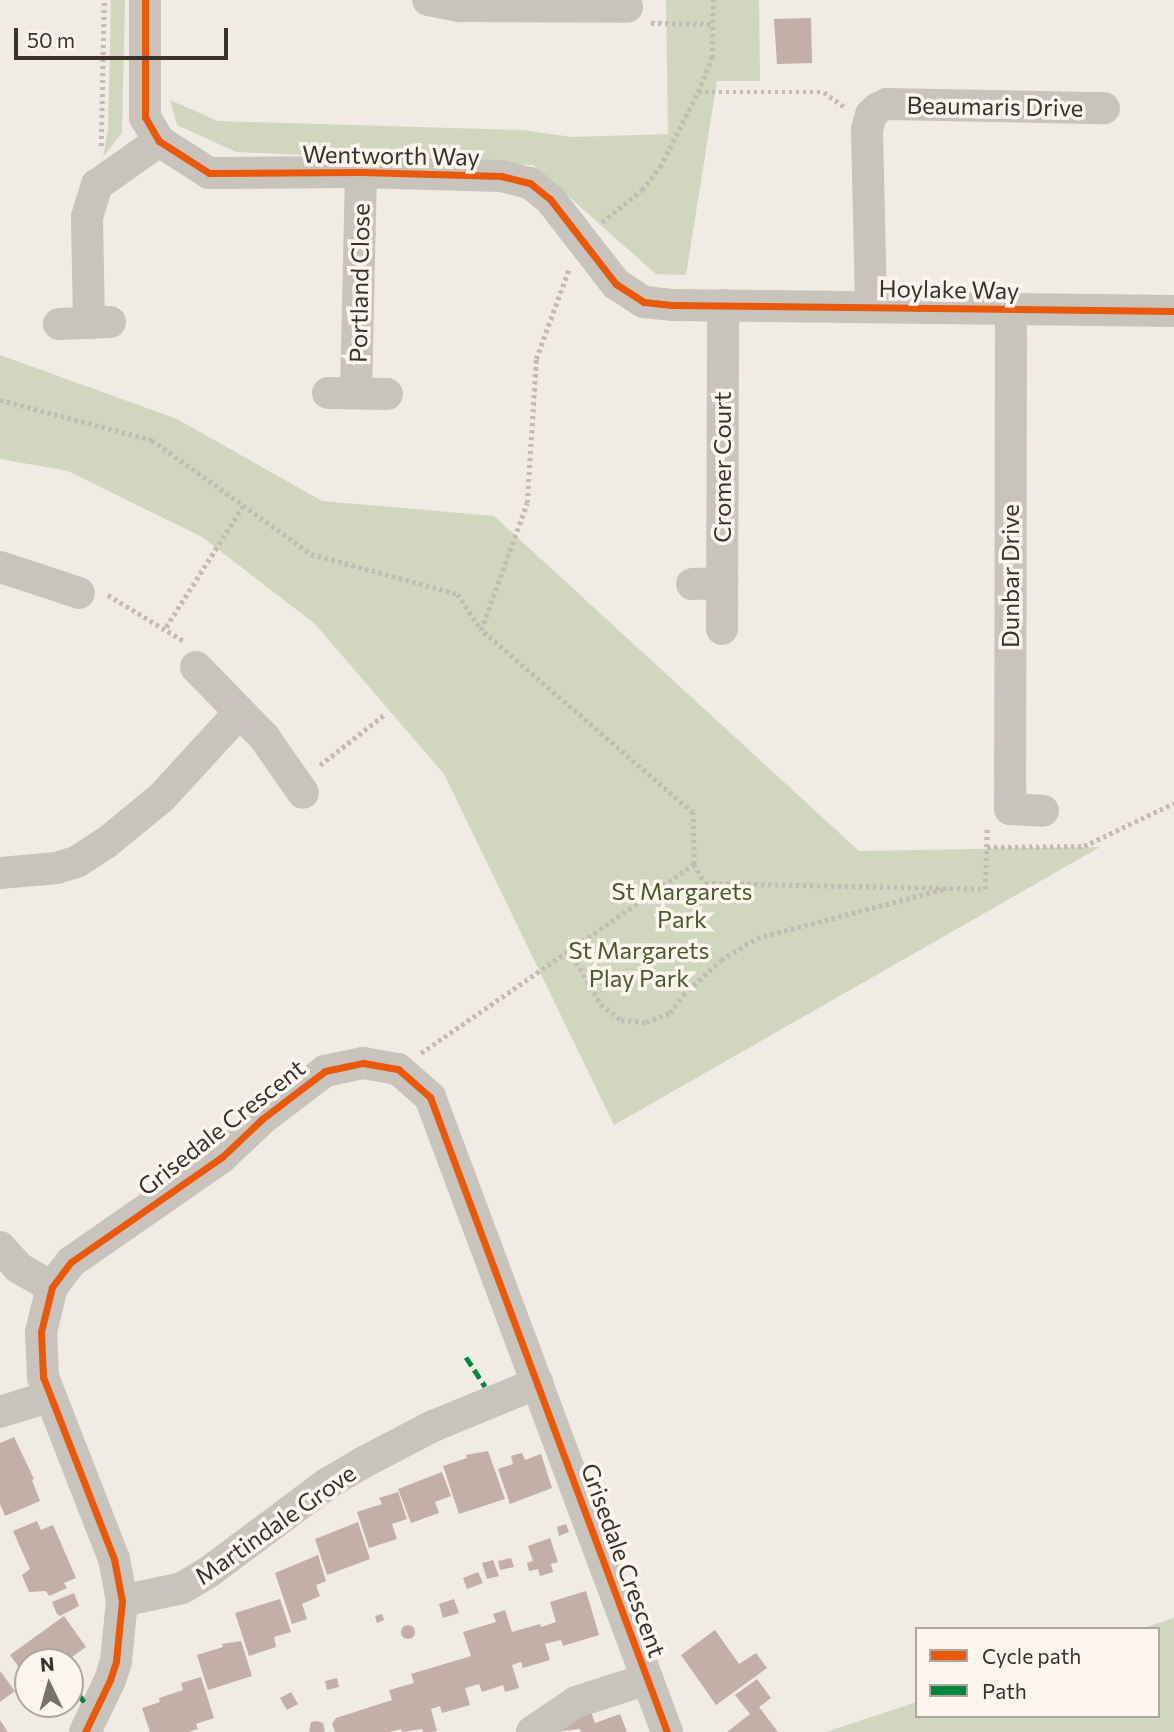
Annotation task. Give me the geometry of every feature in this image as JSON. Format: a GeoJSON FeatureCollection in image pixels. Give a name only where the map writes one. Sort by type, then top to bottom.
{"type":"FeatureCollection","features":[{"type":"Feature","properties":{"kind":"street"},"geometry":{"type":"LineString","coordinates":[[86,323],[87,217],[97,185],[159,141],[145,117],[145,0]]}},
{"type":"Feature","properties":{"kind":"street"},"geometry":{"type":"LineString","coordinates":[[428,0],[460,6],[627,7]]}},
{"type":"Feature","properties":{"kind":"street","name":"Beaumaris Drive"},"geometry":{"type":"LineString","coordinates":[[871,306],[867,129],[861,113],[887,104],[1049,121],[1104,108]]}},
{"type":"Feature","properties":{"kind":"street","name":"Wentworth Way"},"geometry":{"type":"LineString","coordinates":[[159,141],[209,173],[361,172],[501,176],[530,183],[550,199],[617,284],[644,302],[723,305]]}},
{"type":"Feature","properties":{"kind":"street","name":"Portland Close"},"geometry":{"type":"LineString","coordinates":[[357,393],[361,172]]}},
{"type":"Feature","properties":{"kind":"street","name":"Hoylake Way"},"geometry":{"type":"LineString","coordinates":[[723,305],[1174,311]]}},
{"type":"Feature","properties":{"kind":"street","name":"Cromer Court"},"geometry":{"type":"LineString","coordinates":[[722,629],[707,584],[723,305]]}},
{"type":"Feature","properties":{"kind":"street","name":"Dunbar Drive"},"geometry":{"type":"LineString","coordinates":[[1010,809],[1011,310]]}},
{"type":"Feature","properties":{"kind":"street"},"geometry":{"type":"LineString","coordinates":[[0,567],[79,593]]}},
{"type":"Feature","properties":{"kind":"street"},"geometry":{"type":"LineString","coordinates":[[196,667],[264,737],[303,793]]}},
{"type":"Feature","properties":{"kind":"street"},"geometry":{"type":"LineString","coordinates":[[0,873],[57,868],[78,861],[106,844],[162,797],[240,712]]}},
{"type":"Feature","properties":{"kind":"street"},"geometry":{"type":"LineString","coordinates":[[1010,809],[1043,811]]}},
{"type":"Feature","properties":{"kind":"street","name":"Grisedale Crescent"},"geometry":{"type":"LineString","coordinates":[[85,1732],[116,1661],[122,1601],[109,1545],[48,1397],[41,1366],[41,1332],[52,1287],[71,1262],[222,1157],[262,1119],[325,1071],[363,1063],[398,1069],[430,1097],[667,1732]]}},
{"type":"Feature","properties":{"kind":"street"},"geometry":{"type":"LineString","coordinates":[[0,1247],[19,1268],[52,1287]]}},
{"type":"Feature","properties":{"kind":"street","name":"Martindale Grove"},"geometry":{"type":"LineString","coordinates":[[122,1601],[182,1588],[211,1571],[318,1490],[362,1463],[433,1426],[538,1383]]}},
{"type":"Feature","properties":{"kind":"street"},"geometry":{"type":"LineString","coordinates":[[0,1412],[48,1397]]}},
{"type":"Feature","properties":{"kind":"street"},"geometry":{"type":"LineString","coordinates":[[532,1732],[576,1702],[647,1679]]}},
{"type":"Feature","properties":{"kind":"path"},"geometry":{"type":"LineString","coordinates":[[481,630],[527,503],[536,359],[565,276],[606,216],[642,190],[660,167],[712,58],[713,0]]}},
{"type":"Feature","properties":{"kind":"path"},"geometry":{"type":"LineString","coordinates":[[627,7],[627,23],[713,24]]}},
{"type":"Feature","properties":{"kind":"path"},"geometry":{"type":"LineString","coordinates":[[698,92],[824,92],[861,113]]}},
{"type":"Feature","properties":{"kind":"path"},"geometry":{"type":"LineString","coordinates":[[0,400],[152,440],[312,554],[458,594],[481,630],[693,813],[694,864],[705,883],[985,889],[987,808],[1010,809]]}},
{"type":"Feature","properties":{"kind":"path"},"geometry":{"type":"LineString","coordinates":[[166,627],[243,506]]}},
{"type":"Feature","properties":{"kind":"path"},"geometry":{"type":"LineString","coordinates":[[987,847],[1084,846],[1174,803]]}},
{"type":"Feature","properties":{"kind":"path"},"geometry":{"type":"LineString","coordinates":[[415,1058],[694,864]]}},
{"type":"Feature","properties":{"kind":"path"},"geometry":{"type":"LineString","coordinates":[[569,950],[601,1004],[621,1020],[646,1022],[670,1013],[721,960],[757,938],[948,888]]}},
{"type":"Feature","properties":{"kind":"green space"},"geometry":{"type":"Polygon","coordinates":[[[111,0],[125,0],[122,133],[103,157],[108,129],[111,0]]]}},
{"type":"Feature","properties":{"kind":"green space"},"geometry":{"type":"Polygon","coordinates":[[[666,0],[759,0],[760,81],[717,81],[686,275],[656,274],[533,165],[236,152],[177,125],[170,100],[218,121],[522,130],[572,137],[668,134],[666,0]]]}},
{"type":"Feature","properties":{"kind":"green space","name":"St Margarets Park"},"geometry":{"type":"Polygon","coordinates":[[[0,355],[177,419],[322,501],[494,516],[859,851],[1100,847],[614,1125],[444,774],[315,624],[202,537],[68,471],[0,459],[0,355]]]}},
{"type":"Feature","properties":{"kind":"green space"},"geometry":{"type":"Polygon","coordinates":[[[1174,1618],[1174,1732],[826,1732],[915,1703],[915,1718],[1160,1718],[1160,1627],[1146,1627],[1174,1618]]]}},
{"type":"Feature","properties":{"kind":"building"},"geometry":{"type":"Polygon","coordinates":[[[811,18],[812,63],[777,64],[774,19],[811,18]]]}},
{"type":"Feature","properties":{"kind":"building"},"geometry":{"type":"Polygon","coordinates":[[[14,1437],[34,1479],[32,1480],[40,1501],[5,1516],[0,1504],[0,1443],[14,1437]]]}},
{"type":"Feature","properties":{"kind":"building"},"geometry":{"type":"Polygon","coordinates":[[[488,1451],[505,1499],[459,1514],[443,1466],[467,1458],[466,1455],[488,1451]]]}},
{"type":"Feature","properties":{"kind":"building"},"geometry":{"type":"Polygon","coordinates":[[[522,1453],[525,1460],[541,1454],[552,1488],[510,1504],[498,1469],[513,1464],[511,1456],[522,1453]]]}},
{"type":"Feature","properties":{"kind":"building"},"geometry":{"type":"Polygon","coordinates":[[[442,1472],[451,1496],[435,1502],[439,1513],[411,1523],[398,1489],[442,1472]]]}},
{"type":"Feature","properties":{"kind":"building"},"geometry":{"type":"Polygon","coordinates":[[[398,1492],[407,1519],[392,1524],[397,1539],[369,1548],[357,1512],[382,1504],[379,1498],[398,1492]]]}},
{"type":"Feature","properties":{"kind":"building"},"geometry":{"type":"Polygon","coordinates":[[[37,1521],[41,1530],[53,1525],[76,1578],[64,1583],[67,1588],[49,1596],[46,1591],[29,1592],[22,1575],[30,1569],[13,1531],[37,1521]]]}},
{"type":"Feature","properties":{"kind":"building"},"geometry":{"type":"Polygon","coordinates":[[[358,1522],[370,1559],[327,1575],[315,1539],[358,1522]]]}},
{"type":"Feature","properties":{"kind":"building"},"geometry":{"type":"Polygon","coordinates":[[[566,1524],[569,1532],[559,1536],[557,1527],[566,1524]]]}},
{"type":"Feature","properties":{"kind":"building"},"geometry":{"type":"Polygon","coordinates":[[[550,1538],[558,1562],[551,1564],[553,1572],[540,1576],[538,1569],[529,1571],[527,1563],[533,1561],[528,1546],[550,1538]]]}},
{"type":"Feature","properties":{"kind":"building"},"geometry":{"type":"Polygon","coordinates":[[[318,1555],[326,1581],[316,1585],[320,1596],[302,1604],[307,1619],[292,1624],[275,1573],[318,1555]]]}},
{"type":"Feature","properties":{"kind":"building"},"geometry":{"type":"Polygon","coordinates":[[[511,1558],[514,1567],[500,1570],[498,1561],[511,1558]]]}},
{"type":"Feature","properties":{"kind":"building"},"geometry":{"type":"Polygon","coordinates":[[[493,1560],[499,1576],[487,1579],[482,1563],[493,1560]]]}},
{"type":"Feature","properties":{"kind":"building"},"geometry":{"type":"Polygon","coordinates":[[[478,1572],[483,1583],[467,1589],[463,1578],[478,1572]]]}},
{"type":"Feature","properties":{"kind":"building"},"geometry":{"type":"Polygon","coordinates":[[[586,1591],[599,1635],[563,1646],[561,1640],[545,1644],[550,1660],[523,1668],[521,1662],[512,1665],[519,1688],[505,1692],[503,1685],[482,1692],[479,1684],[465,1688],[470,1705],[442,1713],[440,1706],[431,1709],[437,1731],[423,1732],[422,1729],[402,1732],[401,1729],[389,1732],[335,1732],[332,1724],[336,1718],[392,1700],[389,1690],[414,1683],[411,1674],[471,1656],[463,1632],[496,1622],[493,1614],[505,1610],[512,1632],[540,1624],[541,1627],[556,1622],[550,1602],[586,1591]]]}},
{"type":"Feature","properties":{"kind":"building"},"geometry":{"type":"Polygon","coordinates":[[[74,1593],[79,1606],[60,1616],[57,1614],[52,1602],[74,1593]]]}},
{"type":"Feature","properties":{"kind":"building"},"geometry":{"type":"Polygon","coordinates":[[[280,1599],[291,1632],[274,1637],[276,1647],[249,1656],[235,1613],[280,1599]]]}},
{"type":"Feature","properties":{"kind":"building"},"geometry":{"type":"Polygon","coordinates":[[[454,1599],[459,1613],[443,1618],[439,1604],[454,1599]]]}},
{"type":"Feature","properties":{"kind":"building"},"geometry":{"type":"Polygon","coordinates":[[[382,1614],[384,1620],[377,1623],[375,1616],[382,1614]]]}},
{"type":"Feature","properties":{"kind":"building"},"geometry":{"type":"Polygon","coordinates":[[[64,1616],[86,1647],[84,1648],[20,1648],[64,1616]]]}},
{"type":"Feature","properties":{"kind":"building"},"geometry":{"type":"Polygon","coordinates":[[[408,1625],[413,1627],[413,1637],[408,1639],[403,1637],[401,1632],[403,1627],[408,1625]]]}},
{"type":"Feature","properties":{"kind":"building"},"geometry":{"type":"Polygon","coordinates":[[[715,1630],[739,1664],[756,1653],[767,1668],[716,1705],[681,1655],[715,1630]]]}},
{"type":"Feature","properties":{"kind":"building"},"geometry":{"type":"Polygon","coordinates":[[[241,1641],[252,1676],[208,1690],[197,1655],[223,1647],[222,1644],[241,1641]]]}},
{"type":"Feature","properties":{"kind":"building"},"geometry":{"type":"Polygon","coordinates":[[[0,1671],[14,1692],[0,1702],[0,1671]]]}},
{"type":"Feature","properties":{"kind":"building"},"geometry":{"type":"Polygon","coordinates":[[[201,1677],[214,1718],[196,1724],[198,1729],[188,1732],[150,1732],[142,1708],[160,1702],[159,1698],[183,1690],[181,1683],[201,1677]]]}},
{"type":"Feature","properties":{"kind":"building"},"geometry":{"type":"Polygon","coordinates":[[[337,1678],[339,1687],[327,1690],[325,1681],[337,1678]]]}},
{"type":"Feature","properties":{"kind":"building"},"geometry":{"type":"Polygon","coordinates":[[[757,1679],[771,1698],[759,1707],[778,1732],[727,1732],[750,1714],[735,1695],[757,1679]]]}},
{"type":"Feature","properties":{"kind":"building"},"geometry":{"type":"Polygon","coordinates":[[[291,1692],[298,1704],[287,1710],[280,1698],[291,1692]]]}},
{"type":"Feature","properties":{"kind":"building"},"geometry":{"type":"Polygon","coordinates":[[[590,1709],[595,1723],[620,1714],[627,1732],[581,1732],[580,1729],[555,1732],[590,1709]]]}},
{"type":"Feature","properties":{"kind":"building"},"geometry":{"type":"Polygon","coordinates":[[[0,1720],[8,1732],[0,1732],[0,1720]]]}},
{"type":"Feature","properties":{"kind":"building"},"geometry":{"type":"Polygon","coordinates":[[[311,1722],[323,1723],[325,1732],[309,1732],[311,1722]]]}},
{"type":"Feature","properties":{"kind":"marked path"},"geometry":{"type":"LineString","coordinates":[[466,1357],[485,1386]]}},
{"type":"Feature","properties":{"kind":"cycle path"},"geometry":{"type":"LineString","coordinates":[[145,0],[145,117],[159,141],[209,173],[361,172],[501,176],[530,183],[550,199],[616,284],[644,302],[672,305],[1174,311]]}},
{"type":"Feature","properties":{"kind":"cycle path"},"geometry":{"type":"LineString","coordinates":[[85,1732],[110,1680],[116,1661],[122,1601],[114,1559],[43,1377],[41,1332],[52,1287],[71,1262],[222,1157],[262,1119],[325,1071],[363,1063],[398,1069],[430,1097],[667,1732]]}},
{"type":"Feature","properties":{"kind":"park label","name":"St Margarets Play Park"},"geometry":{"type":"Point","coordinates":[639,964]}}]}
